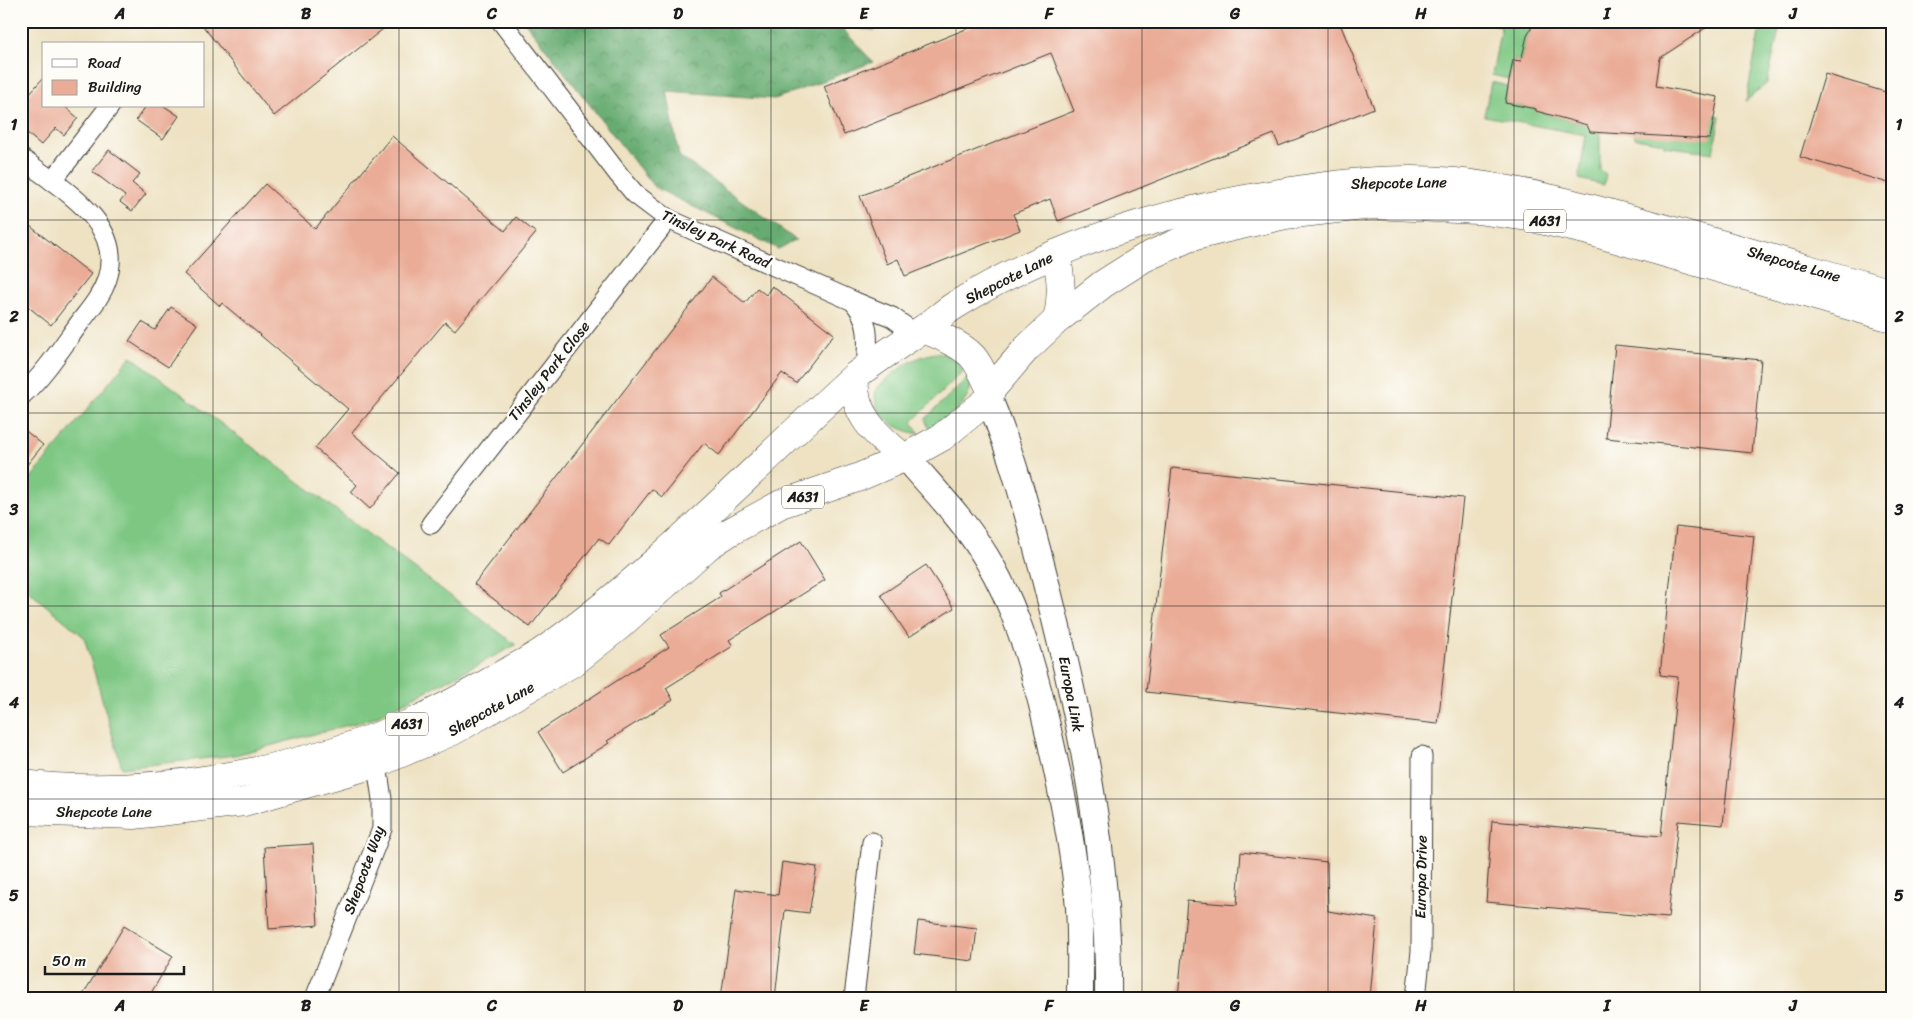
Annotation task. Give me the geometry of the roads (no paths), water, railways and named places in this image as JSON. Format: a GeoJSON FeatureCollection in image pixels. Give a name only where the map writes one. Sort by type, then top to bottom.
{"type":"FeatureCollection","features":[{"type":"Feature","properties":{"kind":"highway","name":"Shepcote Lane"},"geometry":{"type":"LineString","coordinates":[[21,784],[131,788],[235,775],[332,752],[375,750],[406,725],[465,696],[545,650],[615,596],[649,582],[752,520],[781,504],[857,478],[905,457],[942,437],[990,394],[1026,349],[1058,320],[1103,284],[1144,258],[1188,238],[1234,213],[1321,186],[1401,180],[1453,182],[1505,190],[1590,208],[1892,293]]}},
{"type":"Feature","properties":{"kind":"highway","name":"Shepcote Lane"},"geometry":{"type":"LineString","coordinates":[[21,811],[134,814],[244,802],[375,750],[464,726],[574,662],[618,627],[649,582],[861,372],[957,304],[1001,279],[1056,254],[1127,227],[1234,213],[1285,215],[1372,205],[1477,210],[1528,217],[1595,233],[1892,318]]}},
{"type":"Feature","properties":{"kind":"highway"},"geometry":{"type":"LineString","coordinates":[[1056,254],[1061,279],[1062,301],[1058,320]]}},
{"type":"Feature","properties":{"kind":"highway"},"geometry":{"type":"LineString","coordinates":[[918,332],[930,331],[967,349],[974,356],[990,394]]}},
{"type":"Feature","properties":{"kind":"highway"},"geometry":{"type":"LineString","coordinates":[[861,372],[855,395],[867,424],[905,457]]}},
{"type":"Feature","properties":{"kind":"highway"},"geometry":{"type":"LineString","coordinates":[[464,726],[465,696],[487,695],[503,704]]}},
{"type":"Feature","properties":{"kind":"street","name":"Tinsley Park Road"},"geometry":{"type":"LineString","coordinates":[[501,21],[635,194],[668,219],[892,317],[918,332]]}},
{"type":"Feature","properties":{"kind":"street"},"geometry":{"type":"LineString","coordinates":[[52,181],[108,108]]}},
{"type":"Feature","properties":{"kind":"street"},"geometry":{"type":"LineString","coordinates":[[21,396],[42,376],[99,297],[111,267],[111,250],[98,222],[86,207],[52,181],[25,168]]}},
{"type":"Feature","properties":{"kind":"street","name":"Tinsley Park Close"},"geometry":{"type":"LineString","coordinates":[[430,524],[668,219]]}},
{"type":"Feature","properties":{"kind":"street"},"geometry":{"type":"LineString","coordinates":[[853,301],[863,315],[868,331],[861,372]]}},
{"type":"Feature","properties":{"kind":"street","name":"Europa Link"},"geometry":{"type":"LineString","coordinates":[[990,394],[1001,426],[1062,645],[1090,788],[1106,937],[1108,998]]}},
{"type":"Feature","properties":{"kind":"street","name":"Europa Link"},"geometry":{"type":"LineString","coordinates":[[905,457],[956,515],[986,558],[1010,605],[1027,652],[1055,762],[1073,860],[1079,907],[1080,998]]}},
{"type":"Feature","properties":{"kind":"street","name":"Shepcote Way"},"geometry":{"type":"LineString","coordinates":[[315,998],[382,829],[382,799],[375,750]]}},
{"type":"Feature","properties":{"kind":"street","name":"Europa Drive"},"geometry":{"type":"LineString","coordinates":[[1416,998],[1421,951],[1422,756]]}},
{"type":"Feature","properties":{"kind":"street"},"geometry":{"type":"LineString","coordinates":[[854,998],[872,842]]}},
{"type":"Feature","properties":{"kind":"water"},"geometry":{"type":"Polygon","coordinates":[[[786,21],[891,21],[874,30],[786,21]]]}}]}
